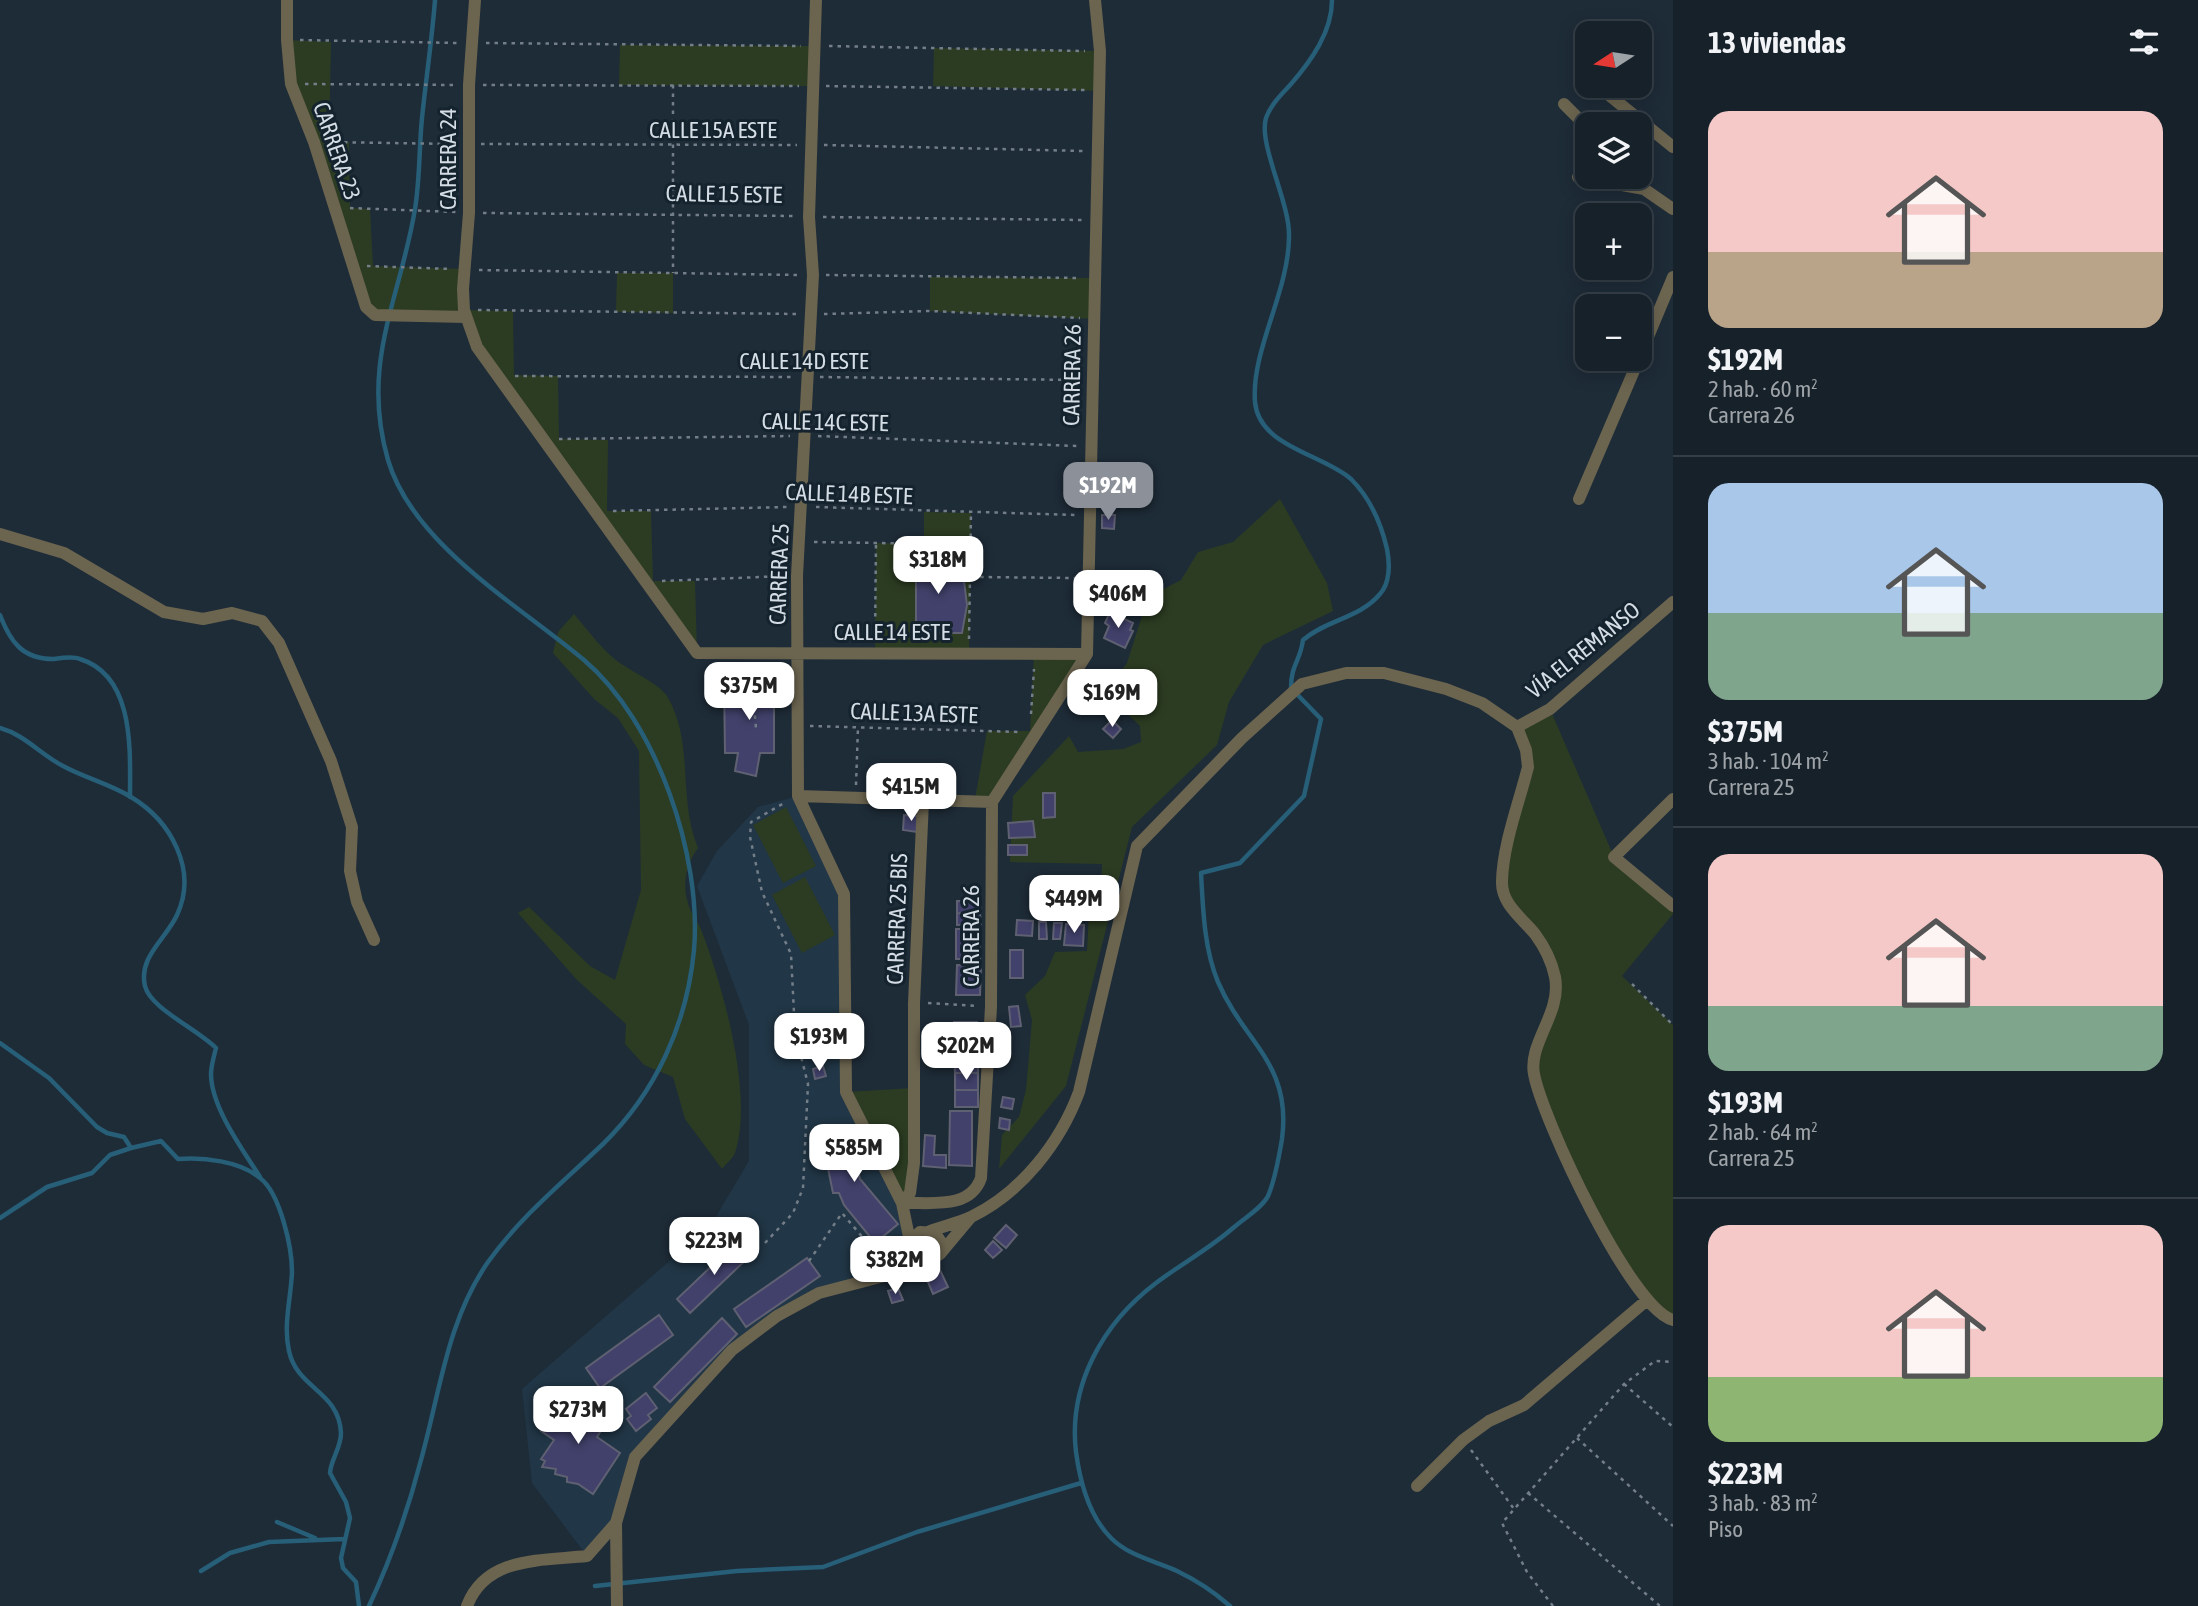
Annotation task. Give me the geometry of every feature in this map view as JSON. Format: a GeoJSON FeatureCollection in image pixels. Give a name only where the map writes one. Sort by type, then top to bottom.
{"type":"FeatureCollection","features":[{"type":"Feature","properties":{"kind":"street","name":"CARRERA 23"},"geometry":{"type":"LineString","coordinates":[[288,0],[287,40],[291,84],[314,142],[370,311],[375,315],[465,314]]}},
{"type":"Feature","properties":{"kind":"street","name":"CARRERA 24"},"geometry":{"type":"LineString","coordinates":[[465,314],[469,213],[469,85],[475,0]]}},
{"type":"Feature","properties":{"kind":"street","name":"CARRERA 25"},"geometry":{"type":"LineString","coordinates":[[816,0],[809,216],[813,275],[797,576],[798,796],[844,894],[846,1092],[903,1207],[911,1240]]}},
{"type":"Feature","properties":{"kind":"street","name":"CARRERA 26"},"geometry":{"type":"LineString","coordinates":[[1087,654],[1100,51],[1096,0]]}},
{"type":"Feature","properties":{"kind":"street"},"geometry":{"type":"LineString","coordinates":[[1613,98],[1673,147]]}},
{"type":"Feature","properties":{"kind":"street"},"geometry":{"type":"LineString","coordinates":[[1564,104],[1575,115]]}},
{"type":"Feature","properties":{"kind":"street"},"geometry":{"type":"LineString","coordinates":[[1644,189],[1673,209]]}},
{"type":"Feature","properties":{"kind":"street"},"geometry":{"type":"LineString","coordinates":[[1652,326],[1673,277]]}},
{"type":"Feature","properties":{"kind":"street","name":"CALLE 14 ESTE"},"geometry":{"type":"LineString","coordinates":[[465,314],[477,346],[697,653],[1087,654]]}},
{"type":"Feature","properties":{"kind":"street"},"geometry":{"type":"LineString","coordinates":[[1579,499],[1633,371]]}},
{"type":"Feature","properties":{"kind":"street"},"geometry":{"type":"LineString","coordinates":[[0,534],[64,553],[164,612],[202,619],[232,613],[262,621],[279,643],[331,761],[352,827],[351,871],[357,902],[374,940]]}},
{"type":"Feature","properties":{"kind":"street","name":"VÍA EL REMANSO"},"geometry":{"type":"LineString","coordinates":[[1517,727],[1550,709],[1673,602]]}},
{"type":"Feature","properties":{"kind":"street"},"geometry":{"type":"LineString","coordinates":[[798,796],[992,802],[1087,654]]}},
{"type":"Feature","properties":{"kind":"street"},"geometry":{"type":"LineString","coordinates":[[617,1606],[616,1523],[635,1457],[732,1350],[777,1316],[819,1293],[928,1262],[940,1254],[972,1217],[1011,1191],[1054,1143],[1069,1119],[1079,1092],[1137,846],[1252,729],[1302,684],[1346,673],[1384,673],[1446,689],[1482,703],[1517,727],[1526,750],[1528,767],[1501,884],[1512,908],[1535,934],[1547,955],[1558,997],[1541,1038],[1533,1071],[1546,1113],[1592,1214],[1647,1300],[1673,1320]]}},
{"type":"Feature","properties":{"kind":"street"},"geometry":{"type":"LineString","coordinates":[[1673,799],[1614,857],[1673,906]]}},
{"type":"Feature","properties":{"kind":"street","name":"CARRERA 25 BIS"},"geometry":{"type":"LineString","coordinates":[[903,1207],[910,1193],[914,1163],[914,1003],[923,801]]}},
{"type":"Feature","properties":{"kind":"street","name":"CARRERA 26"},"geometry":{"type":"LineString","coordinates":[[903,1207],[971,1196],[981,1178],[991,1007],[992,802]]}},
{"type":"Feature","properties":{"kind":"street","name":"CARRERA 25"},"geometry":{"type":"LineString","coordinates":[[903,1207],[927,1231]]}},
{"type":"Feature","properties":{"kind":"street"},"geometry":{"type":"LineString","coordinates":[[897,1272],[911,1240],[927,1231],[972,1217]]}},
{"type":"Feature","properties":{"kind":"street"},"geometry":{"type":"LineString","coordinates":[[927,1231],[941,1242],[940,1254]]}},
{"type":"Feature","properties":{"kind":"street"},"geometry":{"type":"LineString","coordinates":[[911,1240],[913,1256],[928,1262]]}},
{"type":"Feature","properties":{"kind":"street"},"geometry":{"type":"LineString","coordinates":[[1417,1486],[1463,1440],[1489,1421],[1524,1405],[1647,1300]]}},
{"type":"Feature","properties":{"kind":"street"},"geometry":{"type":"LineString","coordinates":[[467,1606],[487,1574],[521,1563],[587,1556],[616,1523]]}},
{"type":"Feature","properties":{"kind":"path"},"geometry":{"type":"LineString","coordinates":[[287,40],[331,42]]}},
{"type":"Feature","properties":{"kind":"path"},"geometry":{"type":"LineString","coordinates":[[620,45],[1100,51]]}},
{"type":"Feature","properties":{"kind":"path"},"geometry":{"type":"LineString","coordinates":[[291,84],[331,85]]}},
{"type":"Feature","properties":{"kind":"path"},"geometry":{"type":"LineString","coordinates":[[619,85],[1099,91]]}},
{"type":"Feature","properties":{"kind":"path"},"geometry":{"type":"LineString","coordinates":[[373,266],[673,273],[673,85]]}},
{"type":"Feature","properties":{"kind":"path","name":"CALLE 15A ESTE"},"geometry":{"type":"LineString","coordinates":[[329,142],[811,145],[1097,152]]}},
{"type":"Feature","properties":{"kind":"path","name":"CALLE 15 ESTE"},"geometry":{"type":"LineString","coordinates":[[350,208],[469,213],[673,213],[1096,220]]}},
{"type":"Feature","properties":{"kind":"path"},"geometry":{"type":"LineString","coordinates":[[930,277],[1095,278]]}},
{"type":"Feature","properties":{"kind":"path"},"geometry":{"type":"LineString","coordinates":[[930,311],[1094,318]]}},
{"type":"Feature","properties":{"kind":"path"},"geometry":{"type":"LineString","coordinates":[[465,314],[673,313]]}},
{"type":"Feature","properties":{"kind":"path","name":"CALLE 14D ESTE"},"geometry":{"type":"LineString","coordinates":[[514,376],[1093,380]]}},
{"type":"Feature","properties":{"kind":"path","name":"CALLE 14C ESTE"},"geometry":{"type":"LineString","coordinates":[[559,439],[806,435],[1091,446]]}},
{"type":"Feature","properties":{"kind":"path","name":"CALLE 14B ESTE"},"geometry":{"type":"LineString","coordinates":[[607,511],[802,506],[1090,515]]}},
{"type":"Feature","properties":{"kind":"path"},"geometry":{"type":"LineString","coordinates":[[969,653],[971,513]]}},
{"type":"Feature","properties":{"kind":"path"},"geometry":{"type":"LineString","coordinates":[[800,542],[939,544],[971,569],[977,577],[1088,578]]}},
{"type":"Feature","properties":{"kind":"path"},"geometry":{"type":"LineString","coordinates":[[875,652],[876,543]]}},
{"type":"Feature","properties":{"kind":"path"},"geometry":{"type":"LineString","coordinates":[[652,582],[797,576]]}},
{"type":"Feature","properties":{"kind":"path"},"geometry":{"type":"LineString","coordinates":[[1031,719],[1034,654]]}},
{"type":"Feature","properties":{"kind":"path"},"geometry":{"type":"LineString","coordinates":[[720,673],[787,673]]}},
{"type":"Feature","properties":{"kind":"path"},"geometry":{"type":"LineString","coordinates":[[751,673],[756,728]]}},
{"type":"Feature","properties":{"kind":"path","name":"CALLE 13A ESTE"},"geometry":{"type":"LineString","coordinates":[[796,725],[1030,732]]}},
{"type":"Feature","properties":{"kind":"path"},"geometry":{"type":"LineString","coordinates":[[856,799],[858,727]]}},
{"type":"Feature","properties":{"kind":"path"},"geometry":{"type":"LineString","coordinates":[[765,1243],[793,1213],[803,1188],[808,1084],[795,1033],[790,954],[762,892],[750,837],[751,822],[798,796]]}},
{"type":"Feature","properties":{"kind":"path"},"geometry":{"type":"LineString","coordinates":[[1632,984],[1673,1025]]}},
{"type":"Feature","properties":{"kind":"path"},"geometry":{"type":"LineString","coordinates":[[914,1003],[991,1007]]}},
{"type":"Feature","properties":{"kind":"path"},"geometry":{"type":"LineString","coordinates":[[809,1261],[842,1213],[870,1246],[856,1258]]}},
{"type":"Feature","properties":{"kind":"path"},"geometry":{"type":"LineString","coordinates":[[1553,1606],[1527,1572],[1502,1523],[1624,1384],[1655,1361],[1673,1362]]}},
{"type":"Feature","properties":{"kind":"path"},"geometry":{"type":"LineString","coordinates":[[1624,1384],[1673,1427]]}},
{"type":"Feature","properties":{"kind":"path"},"geometry":{"type":"LineString","coordinates":[[1577,1438],[1673,1526]]}},
{"type":"Feature","properties":{"kind":"path"},"geometry":{"type":"LineString","coordinates":[[1463,1440],[1514,1509]]}},
{"type":"Feature","properties":{"kind":"path"},"geometry":{"type":"LineString","coordinates":[[1528,1493],[1660,1606]]}},
{"type":"Feature","properties":{"kind":"shaded area"},"geometry":{"type":"Polygon","coordinates":[[[798,796],[844,894],[846,1092],[902,1203],[920,1261],[819,1293],[732,1350],[635,1457],[616,1523],[587,1556],[532,1483],[522,1389],[711,1225],[749,1161],[749,1025],[697,886],[717,851],[758,807],[798,796]]]}},
{"type":"Feature","properties":{"kind":"green space"},"geometry":{"type":"Polygon","coordinates":[[[287,40],[331,42],[329,142],[349,142],[350,208],[370,209],[373,266],[466,269],[464,310],[513,311],[514,375],[558,376],[559,439],[608,440],[607,511],[651,511],[653,581],[695,581],[697,653],[501,376],[466,318],[375,315],[291,84],[287,40]]]}},
{"type":"Feature","properties":{"kind":"green space"},"geometry":{"type":"Polygon","coordinates":[[[620,45],[815,46],[812,86],[619,85],[620,45]]]}},
{"type":"Feature","properties":{"kind":"green space"},"geometry":{"type":"Polygon","coordinates":[[[934,48],[1100,51],[1099,91],[933,86],[934,48]]]}},
{"type":"Feature","properties":{"kind":"green space"},"geometry":{"type":"Polygon","coordinates":[[[617,273],[673,273],[673,313],[616,312],[617,273]]]}},
{"type":"Feature","properties":{"kind":"green space"},"geometry":{"type":"Polygon","coordinates":[[[930,277],[1095,278],[1094,319],[930,311],[930,277]]]}},
{"type":"Feature","properties":{"kind":"green space"},"geometry":{"type":"Polygon","coordinates":[[[1280,499],[1327,583],[1333,611],[1263,645],[1229,702],[1217,745],[1132,827],[1066,1086],[999,1169],[1002,1135],[1019,1117],[1026,1090],[1032,1020],[1025,995],[1045,976],[1055,952],[1087,951],[1089,913],[1100,897],[1102,864],[1010,862],[1013,796],[1069,736],[1078,752],[1123,749],[1141,742],[1140,726],[1119,706],[1113,681],[1127,663],[1148,597],[1181,580],[1198,552],[1233,542],[1280,499]]]}},
{"type":"Feature","properties":{"kind":"green space"},"geometry":{"type":"Polygon","coordinates":[[[924,512],[971,513],[969,653],[875,652],[876,543],[924,544],[924,512]],[[942,573],[916,632],[963,633],[967,605],[963,573],[942,573]]]}},
{"type":"Feature","properties":{"kind":"green space"},"geometry":{"type":"Polygon","coordinates":[[[574,614],[610,655],[662,691],[676,714],[684,752],[688,810],[698,848],[686,874],[686,896],[701,928],[727,1011],[734,1042],[741,1102],[740,1129],[735,1153],[722,1169],[685,1119],[673,1077],[644,1065],[625,1044],[626,1024],[577,980],[518,913],[529,907],[590,966],[615,980],[641,890],[639,751],[618,718],[594,699],[553,653],[558,632],[574,614]]]}},
{"type":"Feature","properties":{"kind":"green space"},"geometry":{"type":"Polygon","coordinates":[[[1034,654],[1087,654],[998,793],[975,799],[987,731],[1030,731],[1034,654]]]}},
{"type":"Feature","properties":{"kind":"green space"},"geometry":{"type":"Polygon","coordinates":[[[1550,709],[1614,857],[1673,906],[1673,914],[1622,976],[1673,1025],[1673,1320],[1647,1300],[1592,1214],[1533,1071],[1554,975],[1507,900],[1506,854],[1528,767],[1517,727],[1550,709]]]}},
{"type":"Feature","properties":{"kind":"green space"},"geometry":{"type":"Polygon","coordinates":[[[786,807],[816,866],[783,883],[753,825],[786,807]]]}},
{"type":"Feature","properties":{"kind":"green space"},"geometry":{"type":"Polygon","coordinates":[[[805,877],[835,935],[802,953],[772,895],[805,877]]]}},
{"type":"Feature","properties":{"kind":"green space"},"geometry":{"type":"Polygon","coordinates":[[[914,1088],[914,1163],[902,1203],[846,1092],[914,1088]]]}},
{"type":"Feature","properties":{"kind":"building"},"geometry":{"type":"Polygon","coordinates":[[[1102,515],[1115,515],[1114,529],[1102,528],[1102,515]]]}},
{"type":"Feature","properties":{"kind":"building"},"geometry":{"type":"Polygon","coordinates":[[[916,550],[942,550],[942,573],[963,573],[967,605],[962,633],[916,633],[916,550]]]}},
{"type":"Feature","properties":{"kind":"building"},"geometry":{"type":"Polygon","coordinates":[[[1124,586],[1141,596],[1138,603],[1120,593],[1124,586]]]}},
{"type":"Feature","properties":{"kind":"building"},"geometry":{"type":"Polygon","coordinates":[[[1110,612],[1133,623],[1130,630],[1133,631],[1125,648],[1104,638],[1109,626],[1105,623],[1110,612]]]}},
{"type":"Feature","properties":{"kind":"building"},"geometry":{"type":"Polygon","coordinates":[[[724,680],[774,680],[774,753],[760,753],[756,776],[735,771],[738,753],[725,753],[724,680]]]}},
{"type":"Feature","properties":{"kind":"building"},"geometry":{"type":"Polygon","coordinates":[[[1112,720],[1121,729],[1113,738],[1103,729],[1112,720]]]}},
{"type":"Feature","properties":{"kind":"building"},"geometry":{"type":"Polygon","coordinates":[[[1043,793],[1055,793],[1055,817],[1043,818],[1043,793]]]}},
{"type":"Feature","properties":{"kind":"building"},"geometry":{"type":"Polygon","coordinates":[[[904,815],[919,816],[918,832],[903,830],[904,815]]]}},
{"type":"Feature","properties":{"kind":"building"},"geometry":{"type":"Polygon","coordinates":[[[1033,821],[1035,837],[1009,838],[1008,823],[1033,821]]]}},
{"type":"Feature","properties":{"kind":"building"},"geometry":{"type":"Polygon","coordinates":[[[1008,845],[1027,845],[1027,855],[1008,855],[1008,845]]]}},
{"type":"Feature","properties":{"kind":"building"},"geometry":{"type":"Polygon","coordinates":[[[957,901],[981,901],[980,914],[957,913],[957,901]]]}},
{"type":"Feature","properties":{"kind":"building"},"geometry":{"type":"Polygon","coordinates":[[[957,913],[980,914],[981,924],[957,925],[957,913]]]}},
{"type":"Feature","properties":{"kind":"building"},"geometry":{"type":"Polygon","coordinates":[[[1017,920],[1033,921],[1032,936],[1016,935],[1017,920]]]}},
{"type":"Feature","properties":{"kind":"building"},"geometry":{"type":"Polygon","coordinates":[[[1039,922],[1046,922],[1047,939],[1039,939],[1039,922]]]}},
{"type":"Feature","properties":{"kind":"building"},"geometry":{"type":"Polygon","coordinates":[[[1054,923],[1062,923],[1060,939],[1053,939],[1054,923]]]}},
{"type":"Feature","properties":{"kind":"building"},"geometry":{"type":"Polygon","coordinates":[[[1066,924],[1084,925],[1083,946],[1064,945],[1066,924]]]}},
{"type":"Feature","properties":{"kind":"building"},"geometry":{"type":"Polygon","coordinates":[[[956,929],[980,929],[980,959],[956,959],[956,929]]]}},
{"type":"Feature","properties":{"kind":"building"},"geometry":{"type":"Polygon","coordinates":[[[1010,950],[1023,950],[1023,978],[1010,978],[1010,950]]]}},
{"type":"Feature","properties":{"kind":"building"},"geometry":{"type":"Polygon","coordinates":[[[957,965],[981,966],[980,995],[956,995],[957,965]]]}},
{"type":"Feature","properties":{"kind":"building"},"geometry":{"type":"Polygon","coordinates":[[[1018,1006],[1021,1026],[1011,1027],[1009,1007],[1018,1006]]]}},
{"type":"Feature","properties":{"kind":"building"},"geometry":{"type":"Polygon","coordinates":[[[954,1022],[977,1022],[978,1039],[954,1039],[954,1022]]]}},
{"type":"Feature","properties":{"kind":"building"},"geometry":{"type":"Polygon","coordinates":[[[954,1039],[978,1039],[978,1056],[954,1056],[954,1039]]]}},
{"type":"Feature","properties":{"kind":"building"},"geometry":{"type":"Polygon","coordinates":[[[954,1056],[978,1056],[978,1073],[955,1073],[954,1056]]]}},
{"type":"Feature","properties":{"kind":"building"},"geometry":{"type":"Polygon","coordinates":[[[823,1066],[826,1076],[815,1079],[813,1069],[823,1066]]]}},
{"type":"Feature","properties":{"kind":"building"},"geometry":{"type":"Polygon","coordinates":[[[955,1073],[978,1073],[978,1090],[955,1090],[955,1073]]]}},
{"type":"Feature","properties":{"kind":"building"},"geometry":{"type":"Polygon","coordinates":[[[955,1090],[978,1090],[978,1107],[955,1107],[955,1090]]]}},
{"type":"Feature","properties":{"kind":"building"},"geometry":{"type":"Polygon","coordinates":[[[1003,1097],[1014,1099],[1012,1109],[1001,1107],[1003,1097]]]}},
{"type":"Feature","properties":{"kind":"building"},"geometry":{"type":"Polygon","coordinates":[[[950,1111],[972,1111],[972,1166],[949,1165],[950,1111]]]}},
{"type":"Feature","properties":{"kind":"building"},"geometry":{"type":"Polygon","coordinates":[[[1000,1118],[1010,1120],[1009,1130],[999,1128],[1000,1118]]]}},
{"type":"Feature","properties":{"kind":"building"},"geometry":{"type":"Polygon","coordinates":[[[847,1125],[860,1179],[898,1224],[875,1243],[844,1205],[839,1193],[833,1193],[820,1129],[847,1125]]]}},
{"type":"Feature","properties":{"kind":"building"},"geometry":{"type":"Polygon","coordinates":[[[925,1135],[935,1136],[934,1155],[946,1155],[946,1168],[923,1166],[925,1135]]]}},
{"type":"Feature","properties":{"kind":"building"},"geometry":{"type":"Polygon","coordinates":[[[1006,1225],[1017,1235],[1006,1248],[994,1238],[1006,1225]]]}},
{"type":"Feature","properties":{"kind":"building"},"geometry":{"type":"Polygon","coordinates":[[[738,1241],[751,1255],[690,1313],[677,1299],[738,1241]]]}},
{"type":"Feature","properties":{"kind":"building"},"geometry":{"type":"Polygon","coordinates":[[[993,1241],[1002,1250],[993,1258],[985,1250],[993,1241]]]}},
{"type":"Feature","properties":{"kind":"building"},"geometry":{"type":"Polygon","coordinates":[[[807,1258],[820,1276],[746,1327],[734,1309],[807,1258]]]}},
{"type":"Feature","properties":{"kind":"building"},"geometry":{"type":"Polygon","coordinates":[[[939,1268],[948,1287],[933,1294],[925,1275],[939,1268]]]}},
{"type":"Feature","properties":{"kind":"building"},"geometry":{"type":"Polygon","coordinates":[[[898,1288],[903,1300],[892,1303],[888,1291],[898,1288]]]}},
{"type":"Feature","properties":{"kind":"building"},"geometry":{"type":"Polygon","coordinates":[[[659,1315],[673,1335],[600,1388],[586,1368],[659,1315]]]}},
{"type":"Feature","properties":{"kind":"building"},"geometry":{"type":"Polygon","coordinates":[[[722,1318],[737,1334],[670,1402],[654,1387],[722,1318]]]}},
{"type":"Feature","properties":{"kind":"building"},"geometry":{"type":"Polygon","coordinates":[[[646,1393],[657,1408],[648,1415],[651,1419],[636,1431],[627,1419],[631,1416],[626,1409],[646,1393]]]}},
{"type":"Feature","properties":{"kind":"building"},"geometry":{"type":"Polygon","coordinates":[[[565,1396],[601,1421],[604,1426],[597,1437],[620,1453],[593,1494],[578,1484],[567,1482],[567,1477],[555,1474],[556,1469],[542,1467],[545,1461],[541,1459],[554,1440],[541,1431],[565,1396]]]}},
{"type":"Feature","properties":{"kind":"waterway"},"geometry":{"type":"LineString","coordinates":[[369,1606],[405,1516],[446,1358],[474,1285],[488,1262],[514,1230],[542,1200],[603,1144],[639,1102],[666,1055],[676,1030],[694,950],[695,913],[682,833],[653,754],[633,718],[610,686],[584,660],[471,572],[444,546],[420,520],[401,491],[388,460],[378,393],[380,362],[415,209],[435,0]]}},
{"type":"Feature","properties":{"kind":"waterway"},"geometry":{"type":"LineString","coordinates":[[1230,1606],[1191,1578],[1126,1549],[1103,1529],[1091,1509],[1083,1487],[1076,1452],[1075,1427],[1078,1403],[1093,1357],[1120,1317],[1156,1283],[1214,1243],[1257,1209],[1268,1196],[1282,1139],[1280,1091],[1264,1055],[1240,1022],[1213,969],[1205,928],[1201,873],[1240,863],[1304,796],[1321,719],[1291,688],[1292,673],[1303,640],[1372,602],[1383,590],[1387,579],[1389,561],[1385,539],[1364,494],[1339,470],[1294,448],[1268,430],[1259,417],[1255,402],[1259,362],[1283,278],[1289,236],[1285,207],[1266,143],[1266,118],[1273,104],[1306,66],[1319,45],[1328,23],[1332,0]]}},
{"type":"Feature","properties":{"kind":"waterway"},"geometry":{"type":"LineString","coordinates":[[0,615],[8,633],[25,652],[42,658],[80,659],[98,668],[111,681],[126,717],[130,797]]}},
{"type":"Feature","properties":{"kind":"waterway"},"geometry":{"type":"LineString","coordinates":[[0,728],[17,735],[63,766],[131,797],[158,819],[169,833],[182,864],[183,898],[172,924],[149,957],[144,976],[145,986],[165,1010],[216,1048],[211,1074],[216,1100],[229,1128],[260,1177]]}},
{"type":"Feature","properties":{"kind":"waterway"},"geometry":{"type":"LineString","coordinates":[[0,1043],[49,1078],[97,1127],[107,1133],[124,1137],[131,1148],[161,1141],[178,1159],[232,1164],[252,1172],[267,1185],[284,1221],[290,1249],[292,1272],[287,1321],[289,1351],[300,1374],[326,1399],[339,1419],[341,1438],[330,1473],[346,1502],[350,1518],[341,1558],[343,1568],[356,1582],[359,1606]]}},
{"type":"Feature","properties":{"kind":"waterway"},"geometry":{"type":"LineString","coordinates":[[0,1218],[47,1187],[92,1173],[110,1155],[131,1148]]}},
{"type":"Feature","properties":{"kind":"waterway"},"geometry":{"type":"LineString","coordinates":[[595,1586],[737,1571],[823,1567],[917,1532],[1081,1483]]}},
{"type":"Feature","properties":{"kind":"waterway"},"geometry":{"type":"LineString","coordinates":[[277,1522],[315,1538]]}},
{"type":"Feature","properties":{"kind":"waterway"},"geometry":{"type":"LineString","coordinates":[[201,1571],[230,1553],[269,1542],[344,1539]]}}]}
